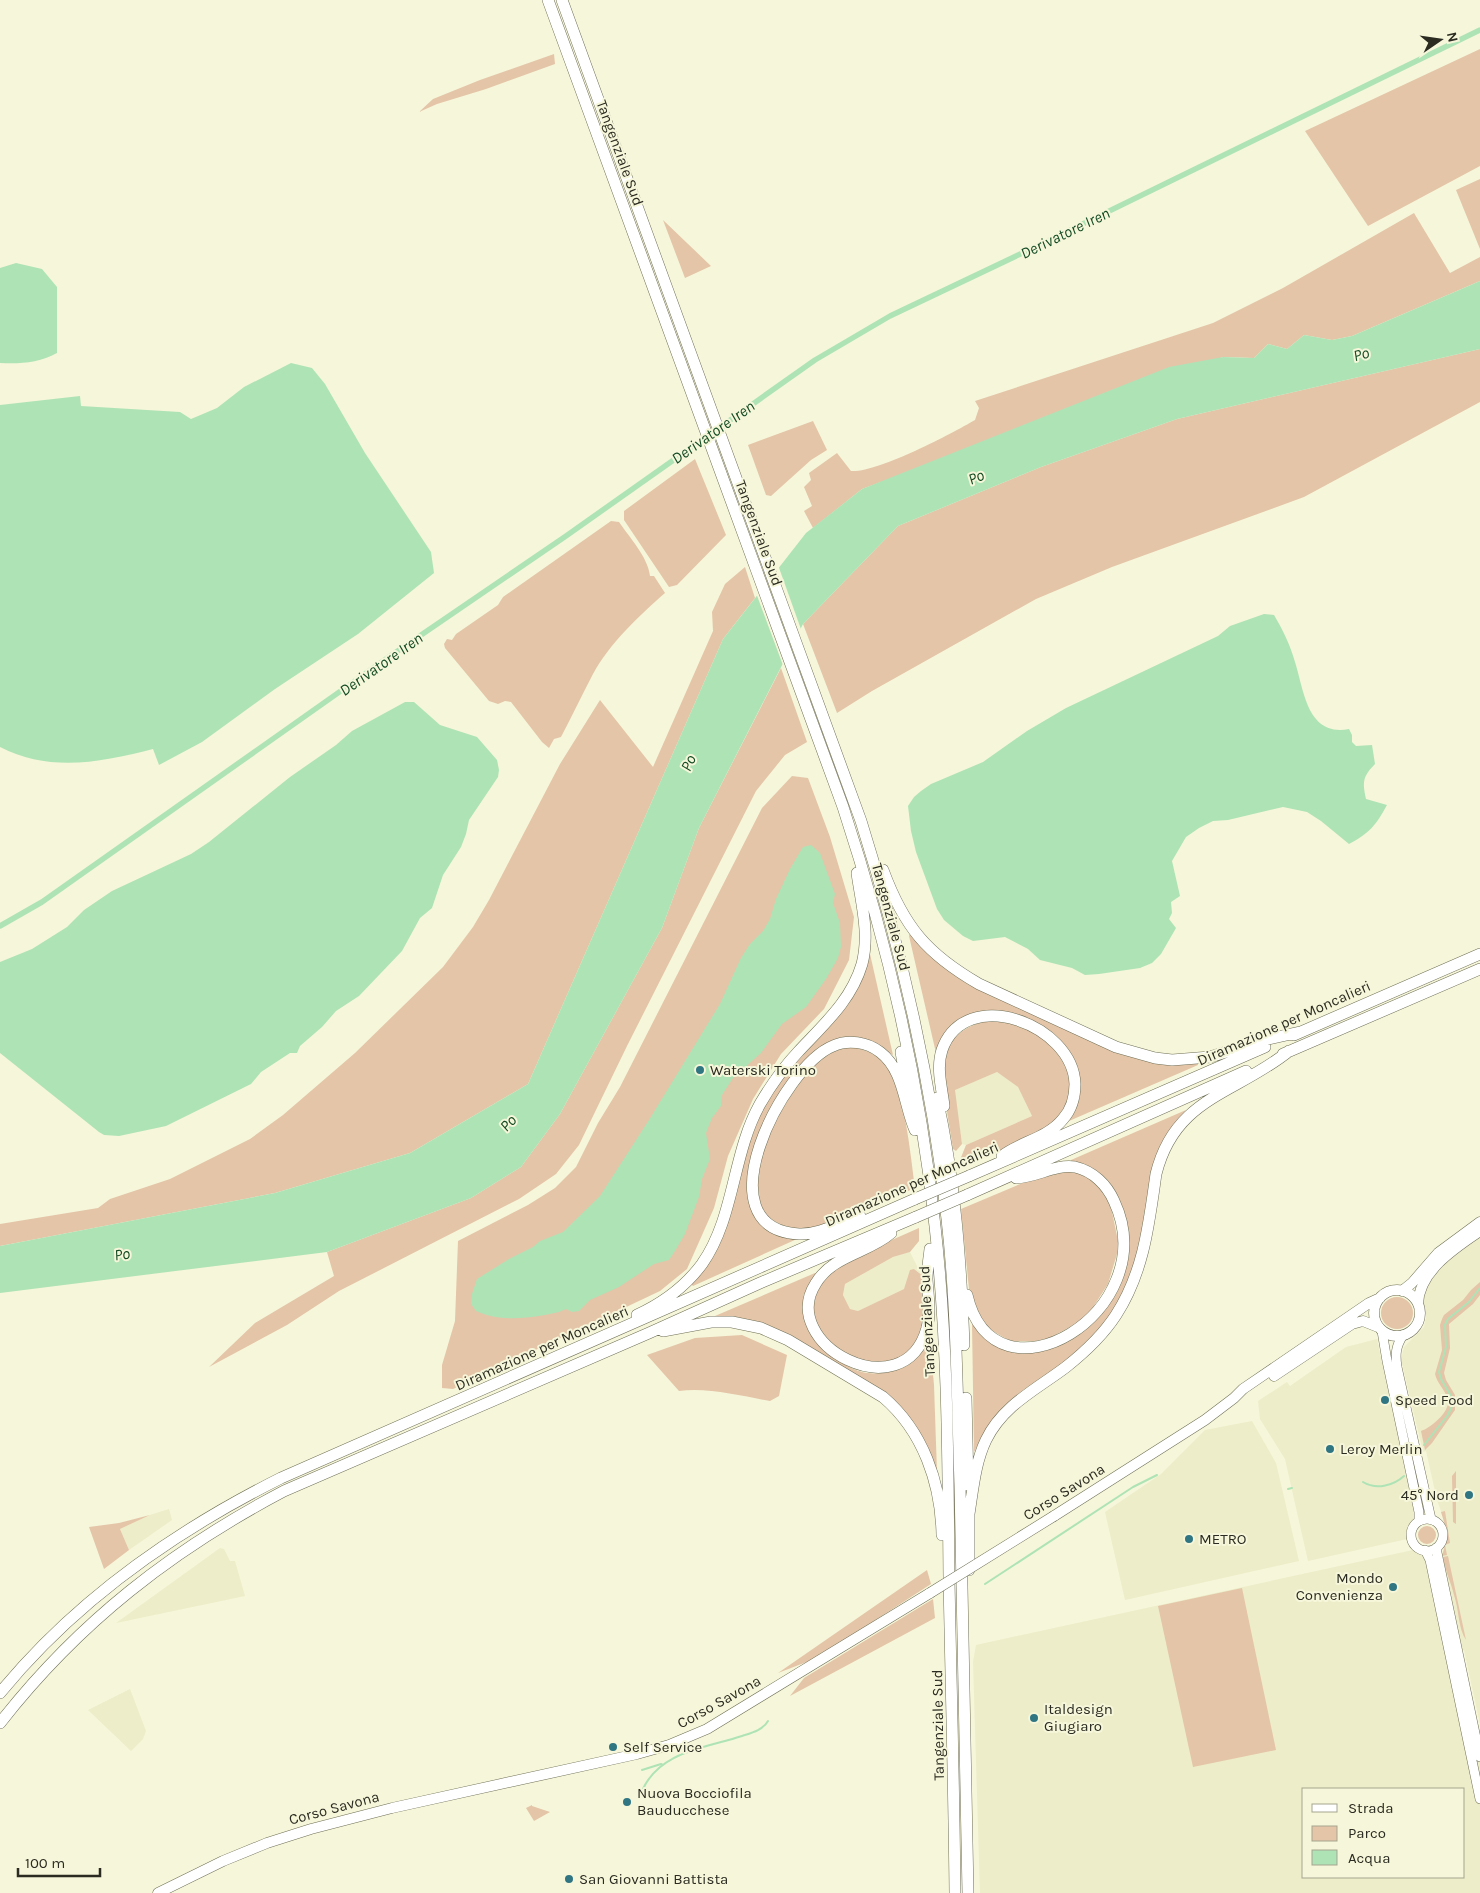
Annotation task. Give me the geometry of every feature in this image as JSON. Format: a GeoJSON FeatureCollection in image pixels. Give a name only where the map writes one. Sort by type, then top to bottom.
{"type":"FeatureCollection","features":[{"type":"Feature","properties":{"kind":"highway","name":"Tangenziale Sud"},"geometry":{"type":"LineString","coordinates":[[548,0],[843,807],[880,932],[911,1066],[922,1126],[935,1225],[944,1330],[956,1893]]}},
{"type":"Feature","properties":{"kind":"highway","name":"Tangenziale Sud"},"geometry":{"type":"LineString","coordinates":[[562,0],[854,800],[886,902],[920,1043],[941,1170],[952,1268],[958,1400],[968,1893]]}},
{"type":"Feature","properties":{"kind":"highway"},"geometry":{"type":"LineString","coordinates":[[854,800],[874,840],[896,900],[910,927],[937,956],[979,984],[1116,1047],[1155,1058],[1172,1060],[1210,1057],[1300,1032]]}},
{"type":"Feature","properties":{"kind":"highway"},"geometry":{"type":"LineString","coordinates":[[843,807],[857,873],[891,1008],[915,1130],[935,1294],[944,1330]]}},
{"type":"Feature","properties":{"kind":"highway"},"geometry":{"type":"LineString","coordinates":[[575,1350],[613,1326],[649,1309],[675,1292],[694,1274],[711,1250],[723,1222],[743,1143],[760,1105],[788,1063],[842,1005],[856,979],[862,963],[866,937],[857,873]]}},
{"type":"Feature","properties":{"kind":"highway","name":"Diramazione per Moncalieri"},"geometry":{"type":"LineString","coordinates":[[0,1693],[42,1646],[72,1618],[155,1551],[239,1500],[281,1478],[889,1210],[1480,954]]}},
{"type":"Feature","properties":{"kind":"highway","name":"Diramazione per Moncalieri"},"geometry":{"type":"LineString","coordinates":[[0,1723],[42,1673],[71,1643],[118,1600],[196,1541],[244,1512],[284,1491],[760,1283],[1007,1178],[1480,969]]}},
{"type":"Feature","properties":{"kind":"highway"},"geometry":{"type":"LineString","coordinates":[[944,1135],[945,1120],[940,1077],[940,1058],[946,1042],[961,1024],[976,1019],[1005,1017],[1024,1022],[1049,1036],[1065,1054],[1073,1070],[1075,1089],[1069,1111],[1064,1119],[1053,1128],[1014,1148],[987,1168]]}},
{"type":"Feature","properties":{"kind":"highway"},"geometry":{"type":"LineString","coordinates":[[889,1210],[858,1216],[812,1233],[798,1234],[781,1230],[764,1219],[754,1203],[751,1178],[758,1151],[772,1116],[800,1074],[822,1052],[832,1046],[845,1042],[856,1042],[869,1046],[889,1060],[900,1081],[915,1130]]}},
{"type":"Feature","properties":{"kind":"highway"},"geometry":{"type":"LineString","coordinates":[[920,1043],[936,1093],[944,1135],[960,1266],[969,1514],[969,1577],[963,1608]]}},
{"type":"Feature","properties":{"kind":"highway"},"geometry":{"type":"LineString","coordinates":[[969,1514],[980,1455],[986,1439],[998,1421],[1022,1397],[1065,1367],[1095,1342],[1116,1316],[1124,1302],[1142,1257],[1159,1162],[1171,1136],[1196,1108],[1228,1088],[1269,1067],[1289,1052]]}},
{"type":"Feature","properties":{"kind":"highway"},"geometry":{"type":"LineString","coordinates":[[960,1266],[970,1306],[977,1322],[993,1339],[1012,1346],[1039,1346],[1060,1340],[1097,1313],[1111,1292],[1122,1260],[1123,1232],[1117,1208],[1101,1182],[1082,1169],[1066,1167],[1026,1177],[1007,1178]]}},
{"type":"Feature","properties":{"kind":"highway"},"geometry":{"type":"LineString","coordinates":[[900,1224],[885,1238],[855,1252],[829,1268],[813,1288],[809,1304],[811,1320],[817,1333],[833,1351],[853,1364],[878,1368],[893,1366],[912,1355],[920,1344],[928,1322],[927,1278],[930,1249]]}},
{"type":"Feature","properties":{"kind":"highway"},"geometry":{"type":"LineString","coordinates":[[649,1333],[711,1322],[732,1322],[761,1328],[788,1340],[883,1397],[909,1424],[924,1450],[938,1500],[945,1565],[949,1578]]}},
{"type":"Feature","properties":{"kind":"main road","name":"Corso Savona"},"geometry":{"type":"LineString","coordinates":[[158,1893],[238,1854],[311,1829],[392,1808],[637,1754],[669,1745],[707,1729],[930,1593],[1180,1436],[1234,1398],[1243,1389],[1368,1303],[1388,1292],[1402,1291],[1412,1283],[1438,1253],[1480,1222]]}},
{"type":"Feature","properties":{"kind":"main road"},"geometry":{"type":"LineString","coordinates":[[1403,1335],[1409,1333],[1417,1323],[1419,1317],[1420,1286],[1454,1249],[1480,1231]]}},
{"type":"Feature","properties":{"kind":"main road"},"geometry":{"type":"LineString","coordinates":[[1402,1291],[1414,1298],[1418,1304]]}},
{"type":"Feature","properties":{"kind":"main road"},"geometry":{"type":"LineString","coordinates":[[1380,1298],[1374,1312],[1380,1329]]}},
{"type":"Feature","properties":{"kind":"main road","name":"Corso Savona"},"geometry":{"type":"LineString","coordinates":[[1234,1398],[1262,1384],[1352,1324],[1363,1320],[1389,1335],[1403,1335]]}},
{"type":"Feature","properties":{"kind":"street"},"geometry":{"type":"LineString","coordinates":[[1380,1329],[1419,1512],[1419,1521]]}},
{"type":"Feature","properties":{"kind":"street"},"geometry":{"type":"LineString","coordinates":[[1403,1335],[1396,1347],[1395,1354],[1431,1519]]}},
{"type":"Feature","properties":{"kind":"street"},"geometry":{"type":"LineString","coordinates":[[1480,1757],[1436,1548],[1442,1539],[1443,1532],[1440,1525],[1431,1519],[1419,1521],[1415,1525],[1412,1535],[1414,1544],[1424,1550],[1430,1560],[1480,1799]]}},
{"type":"Feature","properties":{"kind":"street"},"geometry":{"type":"LineString","coordinates":[[1424,1550],[1436,1548]]}},
{"type":"Feature","properties":{"kind":"shaded area"},"geometry":{"type":"Polygon","coordinates":[[[997,1072],[1018,1087],[1032,1116],[966,1145],[962,1144],[954,1090],[997,1072]]]}},
{"type":"Feature","properties":{"kind":"shaded area"},"geometry":{"type":"Polygon","coordinates":[[[1480,1237],[1480,1724],[1464,1650],[1461,1650],[1443,1562],[1442,1554],[1448,1535],[1446,1525],[1437,1500],[1426,1451],[1423,1452],[1401,1359],[1404,1347],[1424,1327],[1426,1318],[1423,1298],[1428,1282],[1446,1263],[1480,1237]]]}},
{"type":"Feature","properties":{"kind":"shaded area"},"geometry":{"type":"Polygon","coordinates":[[[910,1252],[921,1274],[914,1269],[904,1289],[858,1311],[850,1309],[843,1295],[845,1284],[893,1257],[910,1252]]]}},
{"type":"Feature","properties":{"kind":"shaded area"},"geometry":{"type":"Polygon","coordinates":[[[1377,1339],[1415,1517],[1407,1539],[1308,1561],[1285,1459],[1260,1419],[1258,1401],[1287,1382],[1290,1386],[1346,1347],[1377,1339]]]}},
{"type":"Feature","properties":{"kind":"shaded area"},"geometry":{"type":"Polygon","coordinates":[[[1252,1421],[1276,1463],[1299,1561],[1125,1600],[1105,1512],[1161,1474],[1205,1430],[1252,1421]]]}},
{"type":"Feature","properties":{"kind":"shaded area"},"geometry":{"type":"Polygon","coordinates":[[[169,1509],[172,1520],[129,1550],[120,1529],[150,1515],[169,1509]]]}},
{"type":"Feature","properties":{"kind":"shaded area"},"geometry":{"type":"Polygon","coordinates":[[[220,1548],[224,1549],[230,1561],[235,1561],[245,1596],[116,1623],[220,1548]]]}},
{"type":"Feature","properties":{"kind":"shaded area"},"geometry":{"type":"Polygon","coordinates":[[[1413,1550],[1419,1551],[1425,1561],[1468,1755],[1480,1752],[1480,1893],[980,1893],[973,1662],[976,1645],[1413,1550]]]}},
{"type":"Feature","properties":{"kind":"shaded area"},"geometry":{"type":"Polygon","coordinates":[[[130,1689],[146,1731],[143,1739],[131,1751],[88,1710],[130,1689]]]}},
{"type":"Feature","properties":{"kind":"green space"},"geometry":{"type":"Polygon","coordinates":[[[1480,49],[1480,166],[1368,226],[1305,131],[1480,49]]]}},
{"type":"Feature","properties":{"kind":"green space"},"geometry":{"type":"Polygon","coordinates":[[[554,54],[555,64],[486,89],[437,104],[419,112],[433,99],[554,54]]]}},
{"type":"Feature","properties":{"kind":"green space"},"geometry":{"type":"Polygon","coordinates":[[[1480,179],[1480,249],[1456,190],[1480,179]]]}},
{"type":"Feature","properties":{"kind":"green space"},"geometry":{"type":"Polygon","coordinates":[[[1414,213],[1450,273],[1480,257],[1480,281],[1352,336],[1332,340],[1304,335],[1287,349],[1268,344],[1254,358],[1223,357],[862,489],[813,528],[804,511],[812,506],[804,487],[811,480],[809,473],[837,453],[851,471],[878,466],[895,459],[932,443],[975,420],[979,408],[975,401],[1213,323],[1283,288],[1414,213]]]}},
{"type":"Feature","properties":{"kind":"green space"},"geometry":{"type":"Polygon","coordinates":[[[663,220],[711,266],[685,278],[663,220]]]}},
{"type":"Feature","properties":{"kind":"green space"},"geometry":{"type":"Polygon","coordinates":[[[1480,349],[1480,402],[1304,497],[1112,567],[1036,599],[872,691],[837,713],[803,624],[898,526],[1041,467],[1177,419],[1480,349]]]}},
{"type":"Feature","properties":{"kind":"green space"},"geometry":{"type":"Polygon","coordinates":[[[813,421],[827,450],[811,460],[771,496],[766,495],[748,445],[813,421]]]}},
{"type":"Feature","properties":{"kind":"green space"},"geometry":{"type":"Polygon","coordinates":[[[695,459],[726,535],[677,585],[669,587],[624,520],[624,511],[695,459]]]}},
{"type":"Feature","properties":{"kind":"green space"},"geometry":{"type":"Polygon","coordinates":[[[611,521],[619,522],[638,548],[649,569],[650,576],[654,576],[665,593],[616,641],[593,674],[561,737],[554,739],[549,748],[542,742],[511,702],[505,701],[498,704],[489,701],[445,648],[444,644],[447,639],[452,640],[456,634],[498,605],[503,597],[611,521]]]}},
{"type":"Feature","properties":{"kind":"green space"},"geometry":{"type":"Polygon","coordinates":[[[745,567],[755,598],[723,639],[528,1084],[410,1153],[275,1193],[0,1246],[0,1224],[98,1208],[110,1199],[170,1179],[250,1139],[283,1115],[355,1053],[443,967],[473,927],[560,764],[600,700],[653,767],[713,631],[712,612],[725,584],[745,567]]]}},
{"type":"Feature","properties":{"kind":"green space"},"geometry":{"type":"Polygon","coordinates":[[[781,668],[807,742],[785,755],[756,791],[579,1145],[556,1174],[519,1199],[339,1291],[287,1325],[209,1367],[255,1323],[334,1276],[327,1252],[471,1198],[521,1167],[560,1114],[662,928],[699,828],[781,668]]]}},
{"type":"Feature","properties":{"kind":"green space","name":"Waterski Torino"},"geometry":{"type":"Polygon","coordinates":[[[792,776],[808,778],[830,837],[854,917],[849,960],[824,1009],[781,1054],[753,1099],[728,1156],[714,1208],[687,1269],[660,1291],[453,1389],[442,1388],[442,1365],[455,1321],[458,1241],[528,1205],[555,1188],[576,1167],[598,1123],[620,1087],[762,808],[792,776]]]}},
{"type":"Feature","properties":{"kind":"green space"},"geometry":{"type":"Polygon","coordinates":[[[910,933],[923,949],[1093,1042],[1198,1063],[1198,1065],[1069,1121],[1080,1097],[1080,1082],[1076,1068],[1014,1014],[948,1030],[936,1053],[909,936],[910,933]]]}},
{"type":"Feature","properties":{"kind":"green space"},"geometry":{"type":"Polygon","coordinates":[[[868,954],[870,954],[893,1055],[866,1040],[805,1062],[749,1172],[748,1197],[756,1216],[772,1230],[797,1239],[693,1286],[691,1284],[698,1277],[763,1108],[780,1081],[850,1002],[868,954]]]}},
{"type":"Feature","properties":{"kind":"green space"},"geometry":{"type":"Polygon","coordinates":[[[987,1021],[1021,1026],[1044,1038],[1067,1066],[1072,1084],[1070,1095],[1061,1114],[1048,1126],[1010,1147],[956,1170],[966,1145],[1032,1116],[1018,1087],[997,1072],[955,1090],[962,1144],[956,1151],[953,1149],[943,1073],[946,1052],[953,1040],[962,1031],[987,1021]]]}},
{"type":"Feature","properties":{"kind":"green space"},"geometry":{"type":"Polygon","coordinates":[[[854,1047],[880,1058],[893,1075],[906,1123],[915,1188],[834,1222],[817,1227],[790,1229],[772,1220],[762,1210],[757,1192],[758,1171],[765,1147],[775,1123],[788,1100],[817,1063],[834,1050],[854,1047]]]}},
{"type":"Feature","properties":{"kind":"green space"},"geometry":{"type":"Polygon","coordinates":[[[1186,1110],[1172,1129],[1134,1269],[1114,1310],[1093,1337],[1062,1364],[1023,1390],[1005,1405],[992,1420],[974,1452],[972,1324],[994,1345],[1003,1348],[1031,1351],[1105,1309],[1117,1289],[1127,1240],[1124,1215],[1120,1204],[1072,1163],[1071,1160],[1186,1110]]]}},
{"type":"Feature","properties":{"kind":"green space"},"geometry":{"type":"Polygon","coordinates":[[[1067,1171],[1080,1173],[1090,1178],[1098,1185],[1110,1202],[1118,1241],[1117,1254],[1108,1284],[1090,1312],[1077,1323],[1050,1338],[1035,1341],[1010,1341],[986,1327],[972,1300],[969,1289],[961,1209],[1037,1177],[1067,1171]]]}},
{"type":"Feature","properties":{"kind":"green space"},"geometry":{"type":"Polygon","coordinates":[[[919,1228],[919,1241],[910,1252],[893,1257],[845,1284],[843,1295],[850,1309],[858,1311],[904,1289],[910,1270],[914,1269],[923,1276],[924,1320],[921,1334],[914,1346],[903,1356],[889,1362],[873,1363],[853,1358],[830,1343],[821,1332],[815,1320],[813,1308],[818,1287],[844,1261],[919,1228]]]}},
{"type":"Feature","properties":{"kind":"green space"},"geometry":{"type":"Polygon","coordinates":[[[815,1273],[808,1290],[805,1306],[848,1366],[858,1371],[870,1373],[882,1373],[893,1370],[904,1366],[914,1359],[922,1351],[927,1341],[930,1342],[934,1385],[937,1472],[919,1432],[892,1399],[784,1333],[715,1318],[715,1316],[815,1273]]]}},
{"type":"Feature","properties":{"kind":"green space"},"geometry":{"type":"Polygon","coordinates":[[[1480,1282],[1480,1295],[1473,1304],[1449,1324],[1450,1348],[1444,1373],[1455,1395],[1455,1410],[1425,1450],[1421,1431],[1430,1426],[1443,1414],[1448,1404],[1447,1396],[1435,1374],[1442,1350],[1440,1325],[1444,1315],[1463,1300],[1480,1282]]]}},
{"type":"Feature","properties":{"kind":"green space"},"geometry":{"type":"Polygon","coordinates":[[[1397,1297],[1403,1298],[1408,1302],[1412,1307],[1412,1319],[1408,1324],[1403,1328],[1397,1329],[1391,1328],[1386,1324],[1382,1319],[1381,1313],[1382,1307],[1386,1302],[1391,1298],[1397,1297]]]}},
{"type":"Feature","properties":{"kind":"green space"},"geometry":{"type":"Polygon","coordinates":[[[742,1335],[787,1355],[779,1396],[770,1401],[713,1391],[679,1391],[647,1355],[695,1338],[742,1335]]]}},
{"type":"Feature","properties":{"kind":"green space"},"geometry":{"type":"Polygon","coordinates":[[[1456,1471],[1456,1524],[1453,1522],[1452,1476],[1456,1471]]]}},
{"type":"Feature","properties":{"kind":"green space"},"geometry":{"type":"Polygon","coordinates":[[[1445,1511],[1450,1543],[1445,1545],[1448,1535],[1441,1512],[1445,1511]]]}},
{"type":"Feature","properties":{"kind":"green space"},"geometry":{"type":"Polygon","coordinates":[[[150,1515],[120,1529],[129,1550],[104,1569],[89,1527],[119,1523],[150,1515]]]}},
{"type":"Feature","properties":{"kind":"green space"},"geometry":{"type":"Polygon","coordinates":[[[1427,1526],[1433,1529],[1436,1535],[1433,1541],[1427,1544],[1421,1541],[1418,1535],[1421,1529],[1427,1526]]]}},
{"type":"Feature","properties":{"kind":"green space"},"geometry":{"type":"Polygon","coordinates":[[[1445,1545],[1447,1555],[1442,1556],[1445,1545]]]}},
{"type":"Feature","properties":{"kind":"green space"},"geometry":{"type":"Polygon","coordinates":[[[1448,1556],[1466,1640],[1461,1630],[1456,1600],[1444,1562],[1443,1557],[1448,1556]]]}},
{"type":"Feature","properties":{"kind":"green space"},"geometry":{"type":"Polygon","coordinates":[[[927,1570],[931,1584],[817,1658],[778,1673],[927,1570]]]}},
{"type":"Feature","properties":{"kind":"green space"},"geometry":{"type":"Polygon","coordinates":[[[1242,1588],[1276,1750],[1193,1767],[1158,1606],[1242,1588]]]}},
{"type":"Feature","properties":{"kind":"green space"},"geometry":{"type":"Polygon","coordinates":[[[933,1599],[935,1618],[790,1696],[804,1678],[933,1599]]]}},
{"type":"Feature","properties":{"kind":"green space"},"geometry":{"type":"Polygon","coordinates":[[[532,1805],[550,1812],[534,1821],[526,1808],[532,1805]]]}},
{"type":"Feature","properties":{"kind":"water"},"geometry":{"type":"Polygon","coordinates":[[[16,263],[42,269],[57,287],[57,353],[29,362],[0,363],[0,268],[16,263]]]}},
{"type":"Feature","properties":{"kind":"water","name":"Po"},"geometry":{"type":"Polygon","coordinates":[[[1480,281],[1480,349],[1177,419],[1041,467],[898,526],[803,624],[699,828],[662,928],[560,1114],[521,1167],[471,1198],[327,1252],[0,1293],[0,1246],[275,1193],[410,1153],[528,1084],[723,639],[806,533],[862,489],[1169,367],[1223,357],[1254,358],[1268,344],[1287,349],[1304,335],[1332,340],[1352,336],[1480,281]]]}},
{"type":"Feature","properties":{"kind":"water"},"geometry":{"type":"Polygon","coordinates":[[[291,363],[312,368],[325,384],[365,453],[431,552],[434,573],[358,634],[275,689],[202,742],[159,765],[153,749],[115,758],[76,763],[38,760],[0,747],[0,405],[80,396],[81,406],[180,412],[191,419],[217,408],[244,387],[291,363]]]}},
{"type":"Feature","properties":{"kind":"water"},"geometry":{"type":"Polygon","coordinates":[[[1264,614],[1274,615],[1289,644],[1305,698],[1316,719],[1324,726],[1335,730],[1349,729],[1352,735],[1352,742],[1356,746],[1372,745],[1375,764],[1364,780],[1366,799],[1387,805],[1376,823],[1367,832],[1349,844],[1307,812],[1283,807],[1228,820],[1213,821],[1199,828],[1186,837],[1172,861],[1180,896],[1171,902],[1172,913],[1169,919],[1176,928],[1161,954],[1152,963],[1140,968],[1085,975],[1072,968],[1040,960],[1028,949],[1005,937],[973,941],[963,936],[944,920],[937,909],[916,852],[908,806],[914,797],[931,784],[983,762],[1027,731],[1066,708],[1218,636],[1230,626],[1264,614]]]}},
{"type":"Feature","properties":{"kind":"water"},"geometry":{"type":"Polygon","coordinates":[[[405,702],[414,702],[440,725],[477,737],[497,760],[498,777],[469,820],[461,847],[443,875],[432,908],[420,918],[402,951],[359,996],[336,1011],[322,1027],[300,1046],[297,1053],[290,1053],[261,1072],[251,1084],[166,1126],[119,1136],[104,1135],[99,1132],[0,1053],[0,962],[32,949],[67,927],[84,910],[112,891],[191,854],[352,731],[405,702]]]}},
{"type":"Feature","properties":{"kind":"water"},"geometry":{"type":"Polygon","coordinates":[[[811,845],[820,853],[835,894],[833,903],[840,923],[841,947],[838,958],[806,1007],[782,1024],[761,1053],[733,1078],[722,1095],[721,1106],[712,1118],[706,1133],[710,1159],[702,1179],[699,1197],[685,1234],[669,1260],[654,1264],[619,1287],[590,1300],[579,1311],[572,1312],[566,1309],[549,1314],[507,1318],[486,1315],[476,1311],[471,1304],[477,1279],[533,1247],[540,1241],[563,1232],[600,1196],[720,1004],[741,958],[750,944],[763,931],[770,919],[776,899],[803,847],[811,845]]]}},
{"type":"Feature","properties":{"kind":"pier"},"geometry":{"type":"Polygon","coordinates":[[[778,565],[802,632],[784,668],[756,593],[778,565]]]}},
{"type":"Feature","properties":{"kind":"waterway","name":"Derivatore Iren"},"geometry":{"type":"LineString","coordinates":[[0,926],[42,902],[815,360],[890,316],[1480,30]]}},
{"type":"Feature","properties":{"kind":"waterway"},"geometry":{"type":"LineString","coordinates":[[1424,1445],[1448,1415],[1452,1406],[1451,1396],[1439,1372],[1446,1347],[1445,1325],[1448,1319],[1469,1302],[1480,1288]]}},
{"type":"Feature","properties":{"kind":"waterway"},"geometry":{"type":"LineString","coordinates":[[985,1584],[1133,1487],[1157,1475]]}},
{"type":"Feature","properties":{"kind":"waterway"},"geometry":{"type":"LineString","coordinates":[[1363,1482],[1373,1486],[1384,1486],[1404,1476]]}},
{"type":"Feature","properties":{"kind":"waterway"},"geometry":{"type":"LineString","coordinates":[[1288,1489],[1292,1488]]}},
{"type":"Feature","properties":{"kind":"waterway"},"geometry":{"type":"LineString","coordinates":[[642,1791],[660,1767],[672,1759],[699,1748],[753,1732],[763,1727],[768,1721]]}},
{"type":"Feature","properties":{"kind":"waterway"},"geometry":{"type":"LineString","coordinates":[[642,1770],[663,1765]]}},
{"type":"Feature","properties":{"kind":"place","name":"Waterski Torino"},"geometry":{"type":"Point","coordinates":[700,1070]}},
{"type":"Feature","properties":{"kind":"place","name":"Speed Food"},"geometry":{"type":"Point","coordinates":[1385,1400]}},
{"type":"Feature","properties":{"kind":"place","name":"Leroy Merlin"},"geometry":{"type":"Point","coordinates":[1330,1449]}},
{"type":"Feature","properties":{"kind":"place","name":"45° Nord"},"geometry":{"type":"Point","coordinates":[1469,1495]}},
{"type":"Feature","properties":{"kind":"place","name":"METRO"},"geometry":{"type":"Point","coordinates":[1189,1539]}},
{"type":"Feature","properties":{"kind":"place","name":"Mondo Convenienza"},"geometry":{"type":"Point","coordinates":[1393,1587]}},
{"type":"Feature","properties":{"kind":"place","name":"Italdesign Giugiaro"},"geometry":{"type":"Point","coordinates":[1034,1718]}},
{"type":"Feature","properties":{"kind":"place","name":"Self Service"},"geometry":{"type":"Point","coordinates":[613,1747]}},
{"type":"Feature","properties":{"kind":"place","name":"Nuova Bocciofila Bauducchese"},"geometry":{"type":"Point","coordinates":[627,1802]}},
{"type":"Feature","properties":{"kind":"place","name":"San Giovanni Battista"},"geometry":{"type":"Point","coordinates":[569,1879]}}]}
